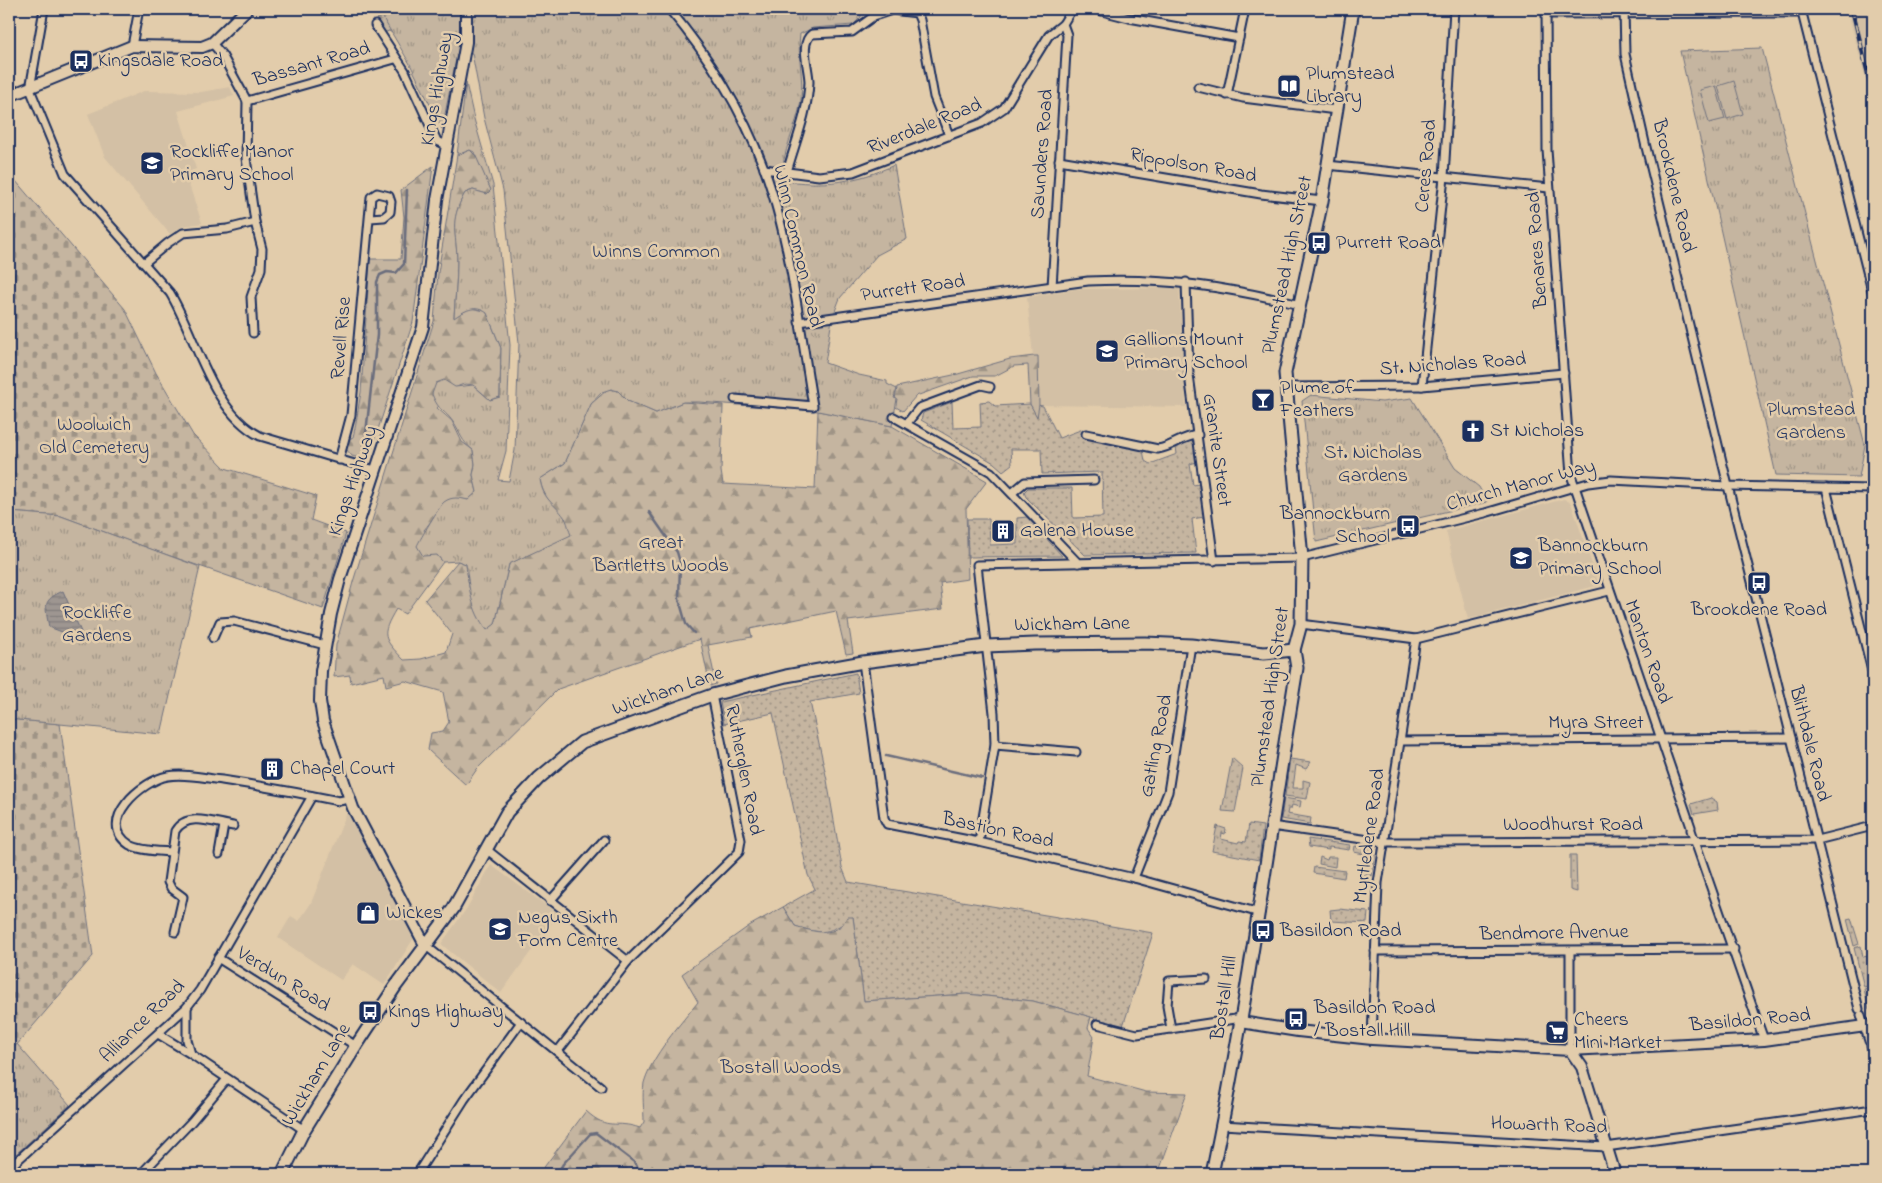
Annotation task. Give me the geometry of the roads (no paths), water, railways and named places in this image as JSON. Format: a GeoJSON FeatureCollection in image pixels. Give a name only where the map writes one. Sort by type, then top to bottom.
{"type":"FeatureCollection","features":[{"type":"Feature","properties":{"kind":"main road","name":"Plumstead High Street"},"geometry":{"type":"LineString","coordinates":[[1271,826],[1297,668],[1294,650],[1301,624],[1302,558],[1285,387],[1288,357],[1322,201],[1354,9]]}},
{"type":"Feature","properties":{"kind":"main road","name":"Wickham Lane"},"geometry":{"type":"LineString","coordinates":[[282,1174],[304,1130],[356,1046],[425,945],[453,909],[507,812],[521,795],[570,749],[582,742],[712,695],[786,676],[863,662],[986,646],[1145,643],[1191,644],[1264,653],[1294,650]]}},
{"type":"Feature","properties":{"kind":"main road","name":"Bostall Hill"},"geometry":{"type":"LineString","coordinates":[[1212,1174],[1260,913],[1271,826]]}},
{"type":"Feature","properties":{"kind":"street"},"geometry":{"type":"LineString","coordinates":[[44,9],[30,89],[65,174],[144,263],[179,308],[213,386],[249,431],[268,439],[376,470]]}},
{"type":"Feature","properties":{"kind":"street"},"geometry":{"type":"LineString","coordinates":[[132,46],[139,9]]}},
{"type":"Feature","properties":{"kind":"street"},"geometry":{"type":"LineString","coordinates":[[9,96],[132,46],[202,47],[212,42],[247,9]]}},
{"type":"Feature","properties":{"kind":"street","name":"Kings Highway"},"geometry":{"type":"LineString","coordinates":[[425,945],[348,799],[324,721],[320,701],[320,678],[325,645],[340,579],[415,358],[423,327],[431,237],[466,42],[466,9]]}},
{"type":"Feature","properties":{"kind":"street","name":"Winn Common Road"},"geometry":{"type":"LineString","coordinates":[[669,9],[715,71],[735,105],[764,169],[782,234],[814,406],[735,399]]}},
{"type":"Feature","properties":{"kind":"street","name":"Riverdale Road"},"geometry":{"type":"LineString","coordinates":[[764,169],[819,176],[853,172],[982,123],[998,114],[1048,35],[1064,24],[1072,9]]}},
{"type":"Feature","properties":{"kind":"street"},"geometry":{"type":"LineString","coordinates":[[1094,9],[1129,18],[1239,38]]}},
{"type":"Feature","properties":{"kind":"street"},"geometry":{"type":"LineString","coordinates":[[1227,95],[1245,9]]}},
{"type":"Feature","properties":{"kind":"street","name":"Ceres Road"},"geometry":{"type":"LineString","coordinates":[[1422,386],[1444,177],[1454,9]]}},
{"type":"Feature","properties":{"kind":"street"},"geometry":{"type":"LineString","coordinates":[[787,172],[807,95],[809,75],[805,44],[807,37],[812,34],[852,32],[874,16],[892,10],[916,13],[921,27],[934,97],[949,135]]}},
{"type":"Feature","properties":{"kind":"street"},"geometry":{"type":"LineString","coordinates":[[1546,11],[1802,11],[1873,295]]}},
{"type":"Feature","properties":{"kind":"street","name":"Benares Road"},"geometry":{"type":"LineString","coordinates":[[1546,11],[1546,150],[1574,488]]}},
{"type":"Feature","properties":{"kind":"street","name":"Brookdene Road"},"geometry":{"type":"LineString","coordinates":[[1624,11],[1625,54],[1728,486]]}},
{"type":"Feature","properties":{"kind":"street","name":"Saunders Road"},"geometry":{"type":"LineString","coordinates":[[1052,287],[1067,35],[1064,24]]}},
{"type":"Feature","properties":{"kind":"street"},"geometry":{"type":"LineString","coordinates":[[375,25],[395,59],[405,71],[437,141],[447,145]]}},
{"type":"Feature","properties":{"kind":"street","name":"Bassant Road"},"geometry":{"type":"LineString","coordinates":[[212,42],[222,55],[247,101],[395,59]]}},
{"type":"Feature","properties":{"kind":"street"},"geometry":{"type":"LineString","coordinates":[[1198,88],[1227,95],[1336,110]]}},
{"type":"Feature","properties":{"kind":"street"},"geometry":{"type":"LineString","coordinates":[[247,101],[246,158],[255,222],[262,249],[261,269],[250,297],[254,333]]}},
{"type":"Feature","properties":{"kind":"street","name":"Rippolson Road"},"geometry":{"type":"LineString","coordinates":[[1059,160],[1253,193],[1322,201]]}},
{"type":"Feature","properties":{"kind":"street"},"geometry":{"type":"LineString","coordinates":[[1328,165],[1549,188]]}},
{"type":"Feature","properties":{"kind":"street","name":"Revell Rise"},"geometry":{"type":"LineString","coordinates":[[339,460],[351,416],[370,218]]}},
{"type":"Feature","properties":{"kind":"street"},"geometry":{"type":"LineString","coordinates":[[144,263],[183,233],[227,229],[255,222]]}},
{"type":"Feature","properties":{"kind":"street","name":"Purrett Road"},"geometry":{"type":"LineString","coordinates":[[799,322],[1112,280],[1186,282],[1237,290],[1300,305]]}},
{"type":"Feature","properties":{"kind":"street","name":"Granite Street"},"geometry":{"type":"LineString","coordinates":[[1186,282],[1189,375],[1214,561]]}},
{"type":"Feature","properties":{"kind":"street","name":"St. Nicholas Road"},"geometry":{"type":"LineString","coordinates":[[1285,387],[1422,386],[1564,372]]}},
{"type":"Feature","properties":{"kind":"street"},"geometry":{"type":"LineString","coordinates":[[907,423],[919,408],[981,385],[990,387]]}},
{"type":"Feature","properties":{"kind":"street"},"geometry":{"type":"LineString","coordinates":[[894,417],[991,472],[1078,563]]}},
{"type":"Feature","properties":{"kind":"street"},"geometry":{"type":"LineString","coordinates":[[1086,434],[1158,449],[1166,448],[1186,435],[1198,434]]}},
{"type":"Feature","properties":{"kind":"street"},"geometry":{"type":"LineString","coordinates":[[1012,493],[1025,482],[1094,480]]}},
{"type":"Feature","properties":{"kind":"street","name":"Church Manor Way"},"geometry":{"type":"LineString","coordinates":[[986,646],[977,565],[1302,558],[1611,480],[1728,486],[1873,489]]}},
{"type":"Feature","properties":{"kind":"street","name":"Blithdale Road"},"geometry":{"type":"LineString","coordinates":[[1728,486],[1860,1012],[1869,1026]]}},
{"type":"Feature","properties":{"kind":"street","name":"Manton Road"},"geometry":{"type":"LineString","coordinates":[[1574,488],[1764,1040]]}},
{"type":"Feature","properties":{"kind":"street"},"geometry":{"type":"LineString","coordinates":[[1826,488],[1873,675]]}},
{"type":"Feature","properties":{"kind":"street"},"geometry":{"type":"LineString","coordinates":[[1301,624],[1416,639],[1609,591]]}},
{"type":"Feature","properties":{"kind":"street"},"geometry":{"type":"LineString","coordinates":[[213,638],[220,622],[234,621],[325,645]]}},
{"type":"Feature","properties":{"kind":"street","name":"Myrtledene Road"},"geometry":{"type":"LineString","coordinates":[[1372,1039],[1376,897],[1416,639]]}},
{"type":"Feature","properties":{"kind":"street","name":"Gatling Road"},"geometry":{"type":"LineString","coordinates":[[1134,878],[1168,792],[1191,644]]}},
{"type":"Feature","properties":{"kind":"street"},"geometry":{"type":"LineString","coordinates":[[979,842],[995,745],[994,713],[986,646]]}},
{"type":"Feature","properties":{"kind":"street","name":"Bastion Road"},"geometry":{"type":"LineString","coordinates":[[863,662],[884,818],[887,824],[979,842],[1134,878],[1260,913]]}},
{"type":"Feature","properties":{"kind":"street","name":"Rutherglen Road"},"geometry":{"type":"LineString","coordinates":[[558,1050],[628,961],[740,852],[741,840],[712,695]]}},
{"type":"Feature","properties":{"kind":"street","name":"Myra Street"},"geometry":{"type":"LineString","coordinates":[[1400,740],[1791,738]]}},
{"type":"Feature","properties":{"kind":"street"},"geometry":{"type":"LineString","coordinates":[[995,745],[1076,752]]}},
{"type":"Feature","properties":{"kind":"street"},"geometry":{"type":"LineString","coordinates":[[171,852],[132,846],[124,840],[118,829],[121,810],[132,795],[156,780],[176,775],[198,777],[339,801],[348,799]]}},
{"type":"Feature","properties":{"kind":"street","name":"Alliance Road"},"geometry":{"type":"LineString","coordinates":[[9,1168],[187,1007],[200,990],[312,796]]}},
{"type":"Feature","properties":{"kind":"street"},"geometry":{"type":"LineString","coordinates":[[175,932],[183,897],[170,888],[168,882],[175,831],[184,821],[191,819],[233,826]]}},
{"type":"Feature","properties":{"kind":"street"},"geometry":{"type":"LineString","coordinates":[[219,854],[224,825]]}},
{"type":"Feature","properties":{"kind":"street","name":"Woodhurst Road"},"geometry":{"type":"LineString","coordinates":[[1271,826],[1384,842],[1817,840],[1873,826]]}},
{"type":"Feature","properties":{"kind":"street"},"geometry":{"type":"LineString","coordinates":[[550,901],[604,840]]}},
{"type":"Feature","properties":{"kind":"street"},"geometry":{"type":"LineString","coordinates":[[486,848],[550,901],[628,961]]}},
{"type":"Feature","properties":{"kind":"street"},"geometry":{"type":"LineString","coordinates":[[425,945],[558,1050],[601,1087]]}},
{"type":"Feature","properties":{"kind":"street","name":"Bendmore Avenue"},"geometry":{"type":"LineString","coordinates":[[1375,951],[1734,949]]}},
{"type":"Feature","properties":{"kind":"street"},"geometry":{"type":"LineString","coordinates":[[1570,951],[1570,1050],[1582,1067],[1615,1174]]}},
{"type":"Feature","properties":{"kind":"street","name":"Verdun Road"},"geometry":{"type":"LineString","coordinates":[[218,958],[356,1046]]}},
{"type":"Feature","properties":{"kind":"street"},"geometry":{"type":"LineString","coordinates":[[1171,1029],[1167,1006],[1169,981],[1206,979]]}},
{"type":"Feature","properties":{"kind":"street"},"geometry":{"type":"LineString","coordinates":[[187,1007],[188,1040],[191,1054]]}},
{"type":"Feature","properties":{"kind":"street"},"geometry":{"type":"LineString","coordinates":[[1097,1024],[1137,1034],[1241,1020]]}},
{"type":"Feature","properties":{"kind":"street","name":"Basildon Road"},"geometry":{"type":"LineString","coordinates":[[1241,1020],[1306,1032],[1372,1039],[1570,1050],[1764,1040],[1869,1026]]}},
{"type":"Feature","properties":{"kind":"street"},"geometry":{"type":"LineString","coordinates":[[417,1174],[464,1100],[521,1022]]}},
{"type":"Feature","properties":{"kind":"street"},"geometry":{"type":"LineString","coordinates":[[1869,1026],[1871,1047]]}},
{"type":"Feature","properties":{"kind":"street"},"geometry":{"type":"LineString","coordinates":[[158,1034],[304,1130]]}},
{"type":"Feature","properties":{"kind":"street"},"geometry":{"type":"LineString","coordinates":[[141,1174],[192,1121],[227,1079]]}},
{"type":"Feature","properties":{"kind":"street","name":"Howarth Road"},"geometry":{"type":"LineString","coordinates":[[1222,1125],[1606,1147],[1873,1109]]}},
{"type":"Feature","properties":{"kind":"waterway"},"geometry":{"type":"LineString","coordinates":[[364,451],[377,335],[377,282],[380,275],[387,272],[396,273],[404,264],[407,190]]}},
{"type":"Feature","properties":{"kind":"waterway"},"geometry":{"type":"LineString","coordinates":[[649,512],[677,552],[680,562],[679,599],[686,624],[694,633]]}},
{"type":"Feature","properties":{"kind":"waterway"},"geometry":{"type":"LineString","coordinates":[[886,756],[982,778]]}},
{"type":"Feature","properties":{"kind":"waterway"},"geometry":{"type":"LineString","coordinates":[[557,1174],[563,1164],[590,1134],[596,1133],[634,1162],[642,1174]]}},
{"type":"Feature","properties":{"kind":"railway"},"geometry":{"type":"LineString","coordinates":[[1852,9],[1873,94]]}},
{"type":"Feature","properties":{"kind":"railway"},"geometry":{"type":"LineString","coordinates":[[1872,9],[1873,15]]}},
{"type":"Feature","properties":{"kind":"place","name":"Kingsdale Road"},"geometry":{"type":"Point","coordinates":[81,61]}},
{"type":"Feature","properties":{"kind":"place","name":"Plumstead Library"},"geometry":{"type":"Point","coordinates":[1289,86]}},
{"type":"Feature","properties":{"kind":"place","name":"Rockliffe Manor Primary School"},"geometry":{"type":"Point","coordinates":[152,163]}},
{"type":"Feature","properties":{"kind":"place","name":"Purrett Road"},"geometry":{"type":"Point","coordinates":[1319,243]}},
{"type":"Feature","properties":{"kind":"place","name":"Gallions Mount Primary School"},"geometry":{"type":"Point","coordinates":[1107,351]}},
{"type":"Feature","properties":{"kind":"place","name":"Plume of Feathers"},"geometry":{"type":"Point","coordinates":[1263,400]}},
{"type":"Feature","properties":{"kind":"place","name":"St Nicholas"},"geometry":{"type":"Point","coordinates":[1473,431]}},
{"type":"Feature","properties":{"kind":"place","name":"Bannockburn School"},"geometry":{"type":"Point","coordinates":[1408,526]}},
{"type":"Feature","properties":{"kind":"place","name":"Galena House"},"geometry":{"type":"Point","coordinates":[1003,531]}},
{"type":"Feature","properties":{"kind":"place","name":"Bannockburn Primary School"},"geometry":{"type":"Point","coordinates":[1521,558]}},
{"type":"Feature","properties":{"kind":"place","name":"Brookdene Road"},"geometry":{"type":"Point","coordinates":[1759,583]}},
{"type":"Feature","properties":{"kind":"place","name":"Chapel Court"},"geometry":{"type":"Point","coordinates":[272,769]}},
{"type":"Feature","properties":{"kind":"place","name":"Wickes"},"geometry":{"type":"Point","coordinates":[368,913]}},
{"type":"Feature","properties":{"kind":"place","name":"Negus Sixth Form Centre"},"geometry":{"type":"Point","coordinates":[500,929]}},
{"type":"Feature","properties":{"kind":"place","name":"Basildon Road"},"geometry":{"type":"Point","coordinates":[1263,931]}},
{"type":"Feature","properties":{"kind":"place","name":"Kings Highway"},"geometry":{"type":"Point","coordinates":[370,1012]}},
{"type":"Feature","properties":{"kind":"place","name":"Basildon Road / Bostall Hill"},"geometry":{"type":"Point","coordinates":[1296,1019]}},
{"type":"Feature","properties":{"kind":"place","name":"Cheers Mini Market"},"geometry":{"type":"Point","coordinates":[1557,1032]}},
{"type":"Feature","properties":{"kind":"park label","name":"Winns Common"},"geometry":{"type":"Point","coordinates":[656,252]}},
{"type":"Feature","properties":{"kind":"park label","name":"Plumstead Gardens"},"geometry":{"type":"Point","coordinates":[1811,422]}},
{"type":"Feature","properties":{"kind":"park label","name":"Woolwich Old Cemetery"},"geometry":{"type":"Point","coordinates":[94,436]}},
{"type":"Feature","properties":{"kind":"park label","name":"St. Nicholas Gardens"},"geometry":{"type":"Point","coordinates":[1373,464]}},
{"type":"Feature","properties":{"kind":"park label","name":"Great Bartletts Woods"},"geometry":{"type":"Point","coordinates":[661,554]}},
{"type":"Feature","properties":{"kind":"park label","name":"Rockliffe Gardens"},"geometry":{"type":"Point","coordinates":[97,624]}},
{"type":"Feature","properties":{"kind":"park label","name":"Bostall Woods"},"geometry":{"type":"Point","coordinates":[781,1068]}}]}
